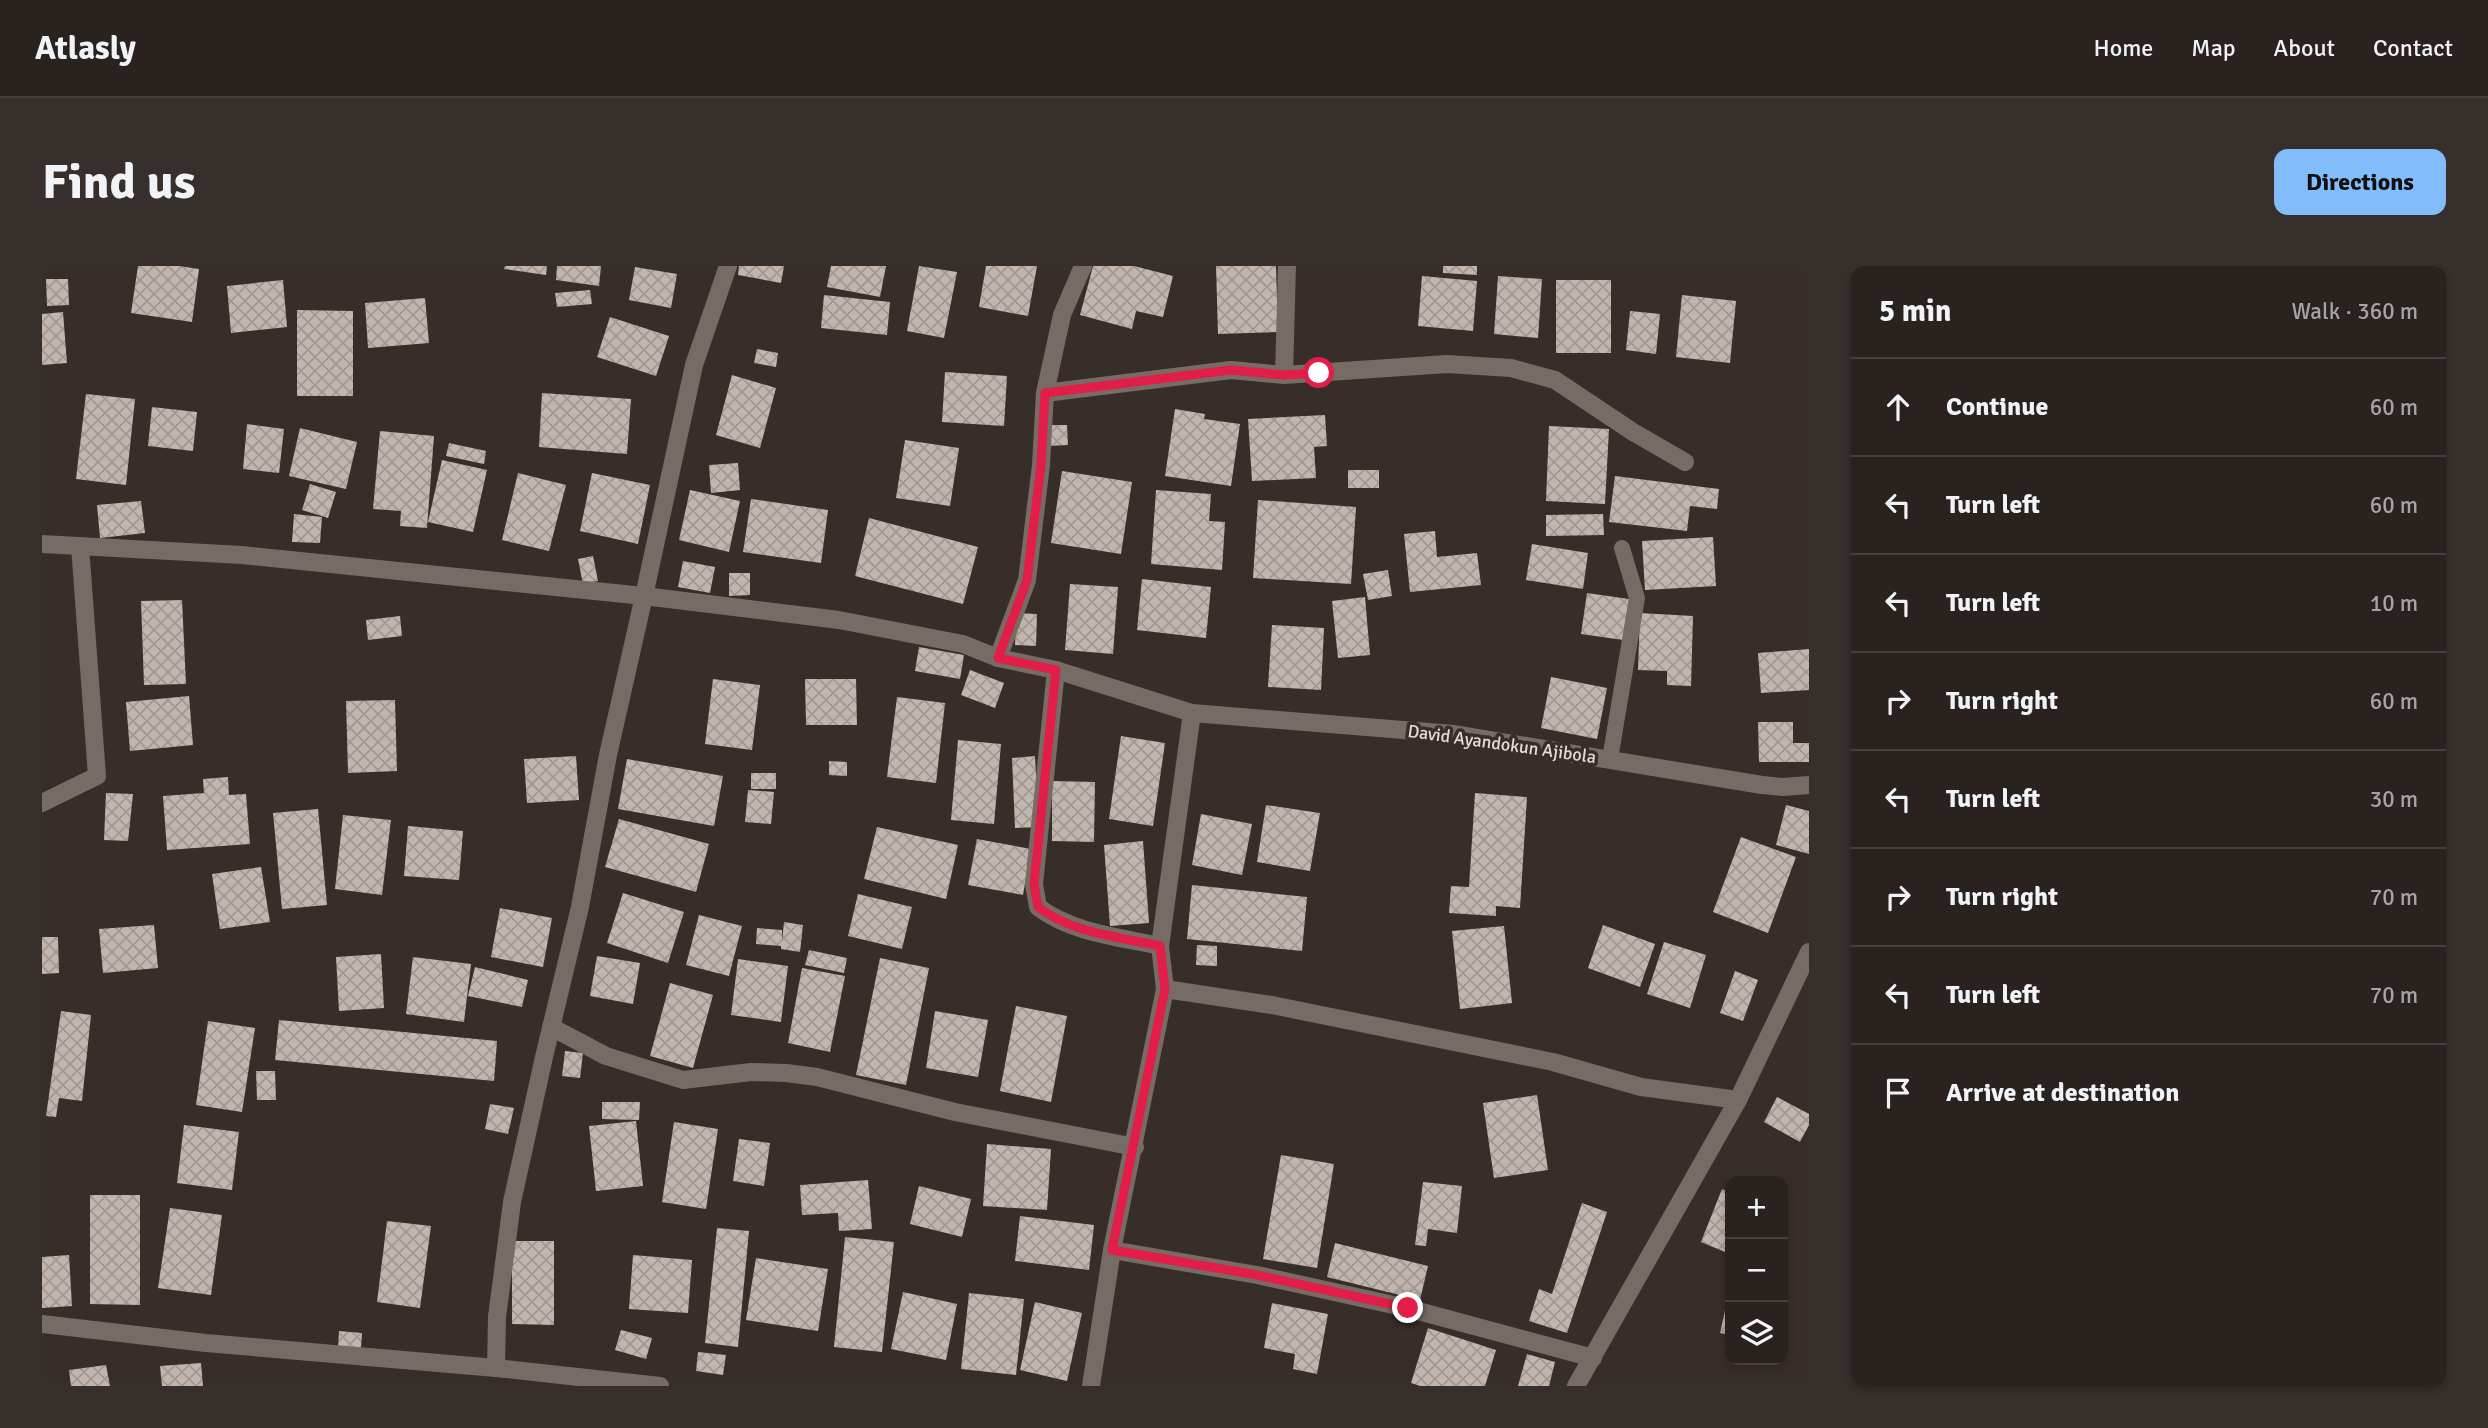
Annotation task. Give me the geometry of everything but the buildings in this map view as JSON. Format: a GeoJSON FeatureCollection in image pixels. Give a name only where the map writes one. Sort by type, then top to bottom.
{"type":"FeatureCollection","features":[{"type":"Feature","properties":{"kind":"street"},"geometry":{"type":"LineString","coordinates":[[496,1368],[497,1317],[512,1202],[580,907],[608,755],[694,365],[728,266]]}},
{"type":"Feature","properties":{"kind":"street"},"geometry":{"type":"LineString","coordinates":[[998,658],[1027,580],[1041,465],[1045,393],[1062,315],[1083,266]]}},
{"type":"Feature","properties":{"kind":"street"},"geometry":{"type":"LineString","coordinates":[[1284,375],[1287,266]]}},
{"type":"Feature","properties":{"kind":"street"},"geometry":{"type":"LineString","coordinates":[[1045,393],[1231,370],[1284,375],[1447,364],[1511,368],[1555,380],[1633,432],[1685,462]]}},
{"type":"Feature","properties":{"kind":"street","name":"David Ayandokun Ajibola"},"geometry":{"type":"LineString","coordinates":[[42,544],[242,555],[644,596],[839,620],[963,644],[998,658],[1056,670],[1192,713],[1453,734],[1762,785],[1809,785]]}},
{"type":"Feature","properties":{"kind":"street"},"geometry":{"type":"LineString","coordinates":[[42,803],[97,776],[80,546]]}},
{"type":"Feature","properties":{"kind":"street"},"geometry":{"type":"LineString","coordinates":[[1056,670],[1034,884],[1038,907],[1052,918],[1068,925],[1160,946]]}},
{"type":"Feature","properties":{"kind":"street"},"geometry":{"type":"LineString","coordinates":[[1091,1386],[1112,1250],[1165,989],[1160,946],[1192,713]]}},
{"type":"Feature","properties":{"kind":"street"},"geometry":{"type":"LineString","coordinates":[[1577,1386],[1738,1100],[1809,953]]}},
{"type":"Feature","properties":{"kind":"street"},"geometry":{"type":"LineString","coordinates":[[1165,989],[1272,1005],[1553,1062],[1642,1087],[1738,1100]]}},
{"type":"Feature","properties":{"kind":"street"},"geometry":{"type":"LineString","coordinates":[[551,1027],[606,1056],[683,1080],[751,1072],[807,1076],[955,1112],[1135,1147]]}},
{"type":"Feature","properties":{"kind":"street"},"geometry":{"type":"LineString","coordinates":[[1112,1250],[1257,1275],[1408,1308],[1593,1358]]}},
{"type":"Feature","properties":{"kind":"street"},"geometry":{"type":"LineString","coordinates":[[42,1324],[206,1343],[496,1368],[660,1386]]}},
{"type":"Feature","properties":{"kind":"lane"},"geometry":{"type":"LineString","coordinates":[[1610,759],[1637,598],[1622,548]]}},
{"type":"Feature","properties":{"kind":"route"},"geometry":{"type":"LineString","coordinates":[[1319,373],[1284,375],[1231,370],[1045,393],[1041,465],[1027,580],[998,658],[1056,670],[1034,884],[1038,907],[1052,918],[1068,925],[1160,946],[1165,989],[1112,1250],[1257,1275],[1408,1308]]}}]}
